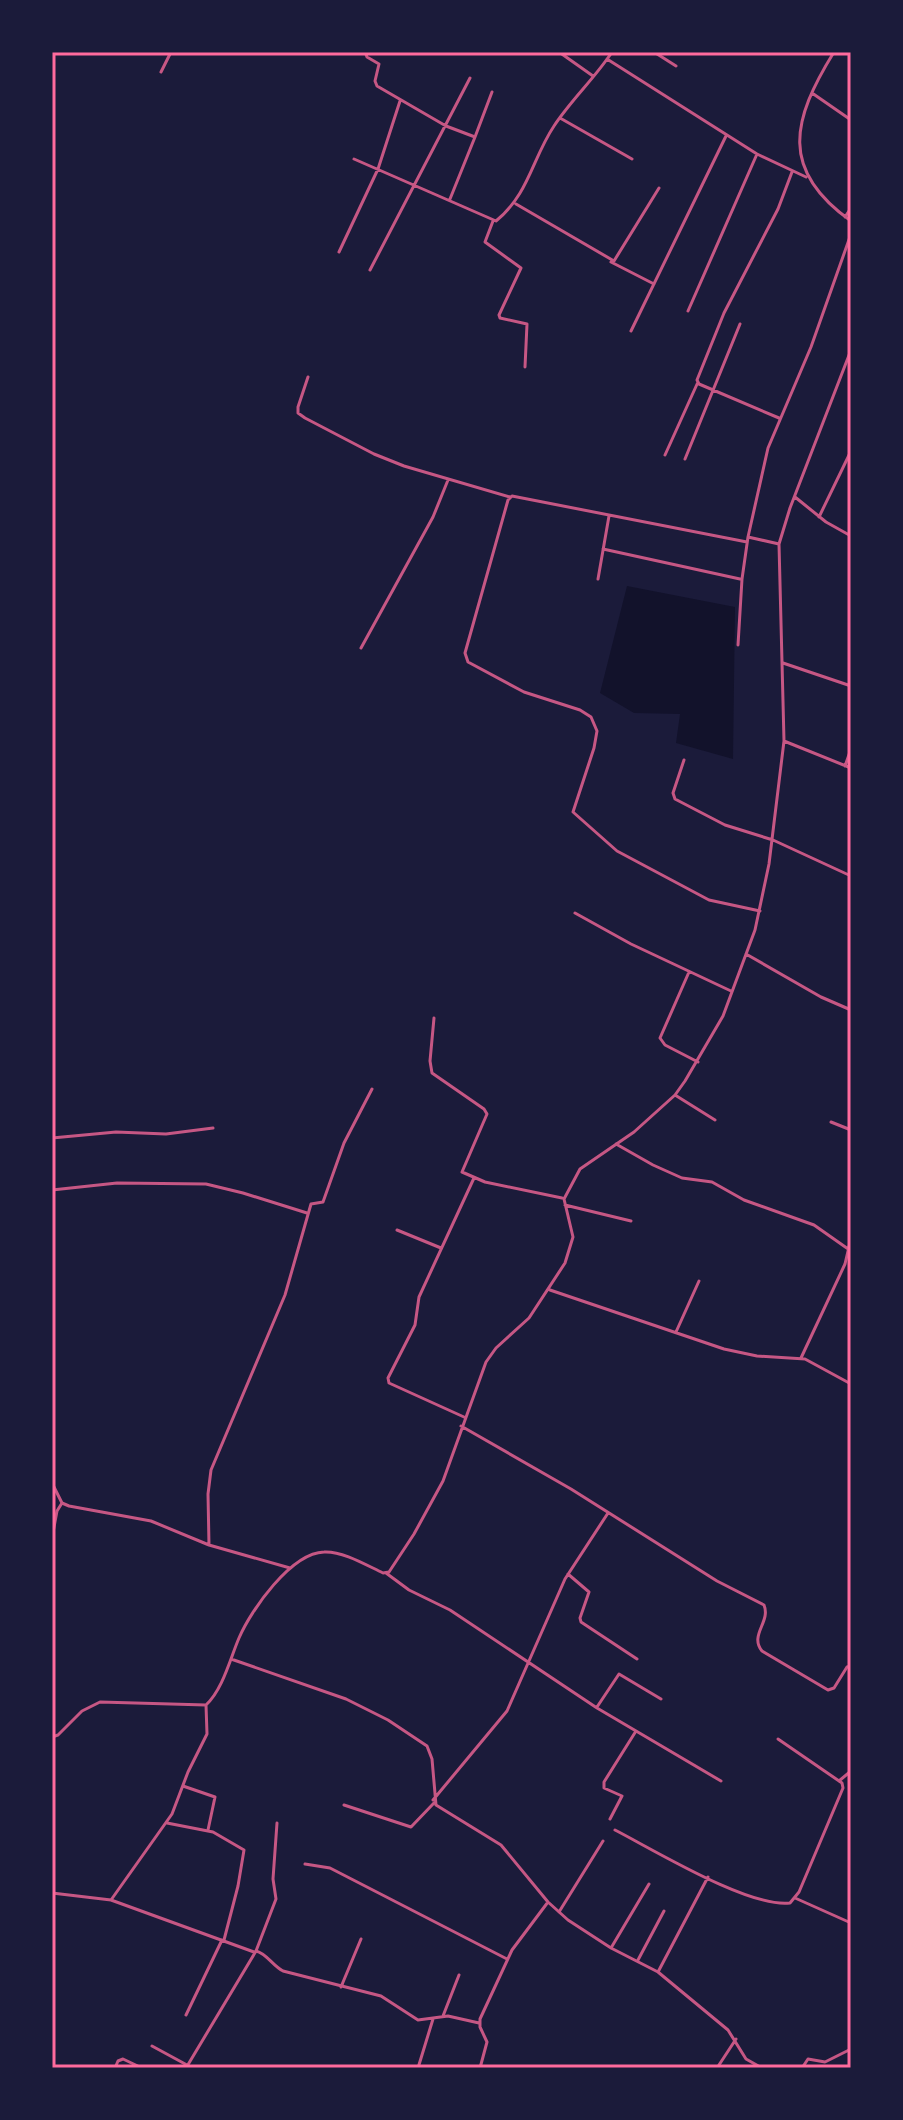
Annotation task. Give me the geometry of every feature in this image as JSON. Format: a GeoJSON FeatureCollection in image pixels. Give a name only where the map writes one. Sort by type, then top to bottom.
{"type":"FeatureCollection","features":[{"type":"Feature","properties":{"kind":"street"},"geometry":{"type":"LineString","coordinates":[[161,72],[171,52]]}},
{"type":"Feature","properties":{"kind":"street"},"geometry":{"type":"LineString","coordinates":[[365,52],[380,67],[375,84],[446,126],[475,137]]}},
{"type":"Feature","properties":{"kind":"street"},"geometry":{"type":"LineString","coordinates":[[559,52],[593,76]]}},
{"type":"Feature","properties":{"kind":"street"},"geometry":{"type":"LineString","coordinates":[[354,159],[416,184],[493,221],[498,220],[515,203],[560,118],[612,52]]}},
{"type":"Feature","properties":{"kind":"street"},"geometry":{"type":"LineString","coordinates":[[654,52],[676,66]]}},
{"type":"Feature","properties":{"kind":"street"},"geometry":{"type":"LineString","coordinates":[[834,52],[812,93],[800,132],[806,177],[820,196],[851,221]]}},
{"type":"Feature","properties":{"kind":"street"},"geometry":{"type":"LineString","coordinates":[[607,59],[757,154],[806,177]]}},
{"type":"Feature","properties":{"kind":"street"},"geometry":{"type":"LineString","coordinates":[[370,270],[470,78]]}},
{"type":"Feature","properties":{"kind":"street"},"geometry":{"type":"LineString","coordinates":[[450,200],[492,92]]}},
{"type":"Feature","properties":{"kind":"street"},"geometry":{"type":"LineString","coordinates":[[812,93],[851,120]]}},
{"type":"Feature","properties":{"kind":"street"},"geometry":{"type":"LineString","coordinates":[[339,252],[378,169],[400,101]]}},
{"type":"Feature","properties":{"kind":"street"},"geometry":{"type":"LineString","coordinates":[[560,118],[632,159]]}},
{"type":"Feature","properties":{"kind":"street"},"geometry":{"type":"LineString","coordinates":[[631,331],[726,134]]}},
{"type":"Feature","properties":{"kind":"street"},"geometry":{"type":"LineString","coordinates":[[688,311],[757,154]]}},
{"type":"Feature","properties":{"kind":"street"},"geometry":{"type":"LineString","coordinates":[[665,455],[698,382],[724,313],[778,209],[792,172]]}},
{"type":"Feature","properties":{"kind":"street"},"geometry":{"type":"LineString","coordinates":[[611,261],[616,260],[659,188]]}},
{"type":"Feature","properties":{"kind":"street"},"geometry":{"type":"LineString","coordinates":[[515,203],[654,284]]}},
{"type":"Feature","properties":{"kind":"street"},"geometry":{"type":"LineString","coordinates":[[845,217],[851,208]]}},
{"type":"Feature","properties":{"kind":"street"},"geometry":{"type":"LineString","coordinates":[[493,221],[486,244],[521,268],[499,317],[527,324],[525,367]]}},
{"type":"Feature","properties":{"kind":"street"},"geometry":{"type":"LineString","coordinates":[[738,645],[742,579],[768,448],[811,347],[851,234]]}},
{"type":"Feature","properties":{"kind":"street"},"geometry":{"type":"LineString","coordinates":[[685,459],[740,324]]}},
{"type":"Feature","properties":{"kind":"street"},"geometry":{"type":"LineString","coordinates":[[386,1573],[414,1534],[443,1481],[486,1362],[496,1348],[529,1318],[565,1263],[573,1241],[564,1199],[580,1169],[634,1132],[675,1095],[698,1062],[723,1016],[760,911],[773,840],[784,741],[779,544],[794,496],[851,350]]}},
{"type":"Feature","properties":{"kind":"street"},"geometry":{"type":"LineString","coordinates":[[308,377],[298,413],[374,454],[448,480],[510,497],[779,544]]}},
{"type":"Feature","properties":{"kind":"street"},"geometry":{"type":"LineString","coordinates":[[698,382],[779,418]]}},
{"type":"Feature","properties":{"kind":"street"},"geometry":{"type":"LineString","coordinates":[[819,517],[851,451]]}},
{"type":"Feature","properties":{"kind":"street"},"geometry":{"type":"LineString","coordinates":[[361,648],[433,517],[448,480]]}},
{"type":"Feature","properties":{"kind":"street"},"geometry":{"type":"LineString","coordinates":[[794,496],[819,517],[850,534]]}},
{"type":"Feature","properties":{"kind":"street"},"geometry":{"type":"LineString","coordinates":[[510,497],[465,658],[524,692],[580,710],[591,717],[597,731],[594,748],[573,812],[617,851],[709,900],[760,911]]}},
{"type":"Feature","properties":{"kind":"street"},"geometry":{"type":"LineString","coordinates":[[598,579],[609,516]]}},
{"type":"Feature","properties":{"kind":"street"},"geometry":{"type":"LineString","coordinates":[[603,549],[742,579]]}},
{"type":"Feature","properties":{"kind":"street"},"geometry":{"type":"LineString","coordinates":[[783,663],[851,686]]}},
{"type":"Feature","properties":{"kind":"street"},"geometry":{"type":"LineString","coordinates":[[784,741],[851,768]]}},
{"type":"Feature","properties":{"kind":"street"},"geometry":{"type":"LineString","coordinates":[[845,766],[851,749]]}},
{"type":"Feature","properties":{"kind":"street"},"geometry":{"type":"LineString","coordinates":[[684,760],[673,798],[725,825],[773,840],[851,876]]}},
{"type":"Feature","properties":{"kind":"street"},"geometry":{"type":"LineString","coordinates":[[575,913],[631,944],[731,991]]}},
{"type":"Feature","properties":{"kind":"street"},"geometry":{"type":"LineString","coordinates":[[746,954],[821,997],[851,1010]]}},
{"type":"Feature","properties":{"kind":"street"},"geometry":{"type":"LineString","coordinates":[[689,972],[660,1038],[665,1045],[698,1062]]}},
{"type":"Feature","properties":{"kind":"street"},"geometry":{"type":"LineString","coordinates":[[434,1018],[430,1061],[432,1073],[487,1114],[462,1172],[474,1178],[564,1199]]}},
{"type":"Feature","properties":{"kind":"street"},"geometry":{"type":"LineString","coordinates":[[209,1545],[207,1508],[211,1470],[285,1295],[312,1204],[322,1203],[344,1143],[372,1089]]}},
{"type":"Feature","properties":{"kind":"street"},"geometry":{"type":"LineString","coordinates":[[675,1095],[715,1120]]}},
{"type":"Feature","properties":{"kind":"street"},"geometry":{"type":"LineString","coordinates":[[831,1122],[851,1130]]}},
{"type":"Feature","properties":{"kind":"street"},"geometry":{"type":"LineString","coordinates":[[52,1138],[116,1132],[166,1134],[213,1128]]}},
{"type":"Feature","properties":{"kind":"street"},"geometry":{"type":"LineString","coordinates":[[616,1144],[672,1174],[712,1182],[744,1200],[814,1225],[849,1250]]}},
{"type":"Feature","properties":{"kind":"street"},"geometry":{"type":"LineString","coordinates":[[464,1417],[388,1381],[415,1325],[419,1297],[474,1178]]}},
{"type":"Feature","properties":{"kind":"street"},"geometry":{"type":"LineString","coordinates":[[52,1190],[117,1183],[206,1184],[309,1214]]}},
{"type":"Feature","properties":{"kind":"street"},"geometry":{"type":"LineString","coordinates":[[565,1205],[631,1221]]}},
{"type":"Feature","properties":{"kind":"street"},"geometry":{"type":"LineString","coordinates":[[397,1230],[441,1248]]}},
{"type":"Feature","properties":{"kind":"street"},"geometry":{"type":"LineString","coordinates":[[801,1358],[845,1264],[851,1238]]}},
{"type":"Feature","properties":{"kind":"street"},"geometry":{"type":"LineString","coordinates":[[675,1333],[699,1281]]}},
{"type":"Feature","properties":{"kind":"street"},"geometry":{"type":"LineString","coordinates":[[550,1290],[739,1353],[801,1358],[851,1384]]}},
{"type":"Feature","properties":{"kind":"street"},"geometry":{"type":"LineString","coordinates":[[461,1426],[717,1581],[764,1605],[766,1615],[756,1642],[762,1651],[828,1690],[834,1688],[850,1664]]}},
{"type":"Feature","properties":{"kind":"street"},"geometry":{"type":"LineString","coordinates":[[52,1483],[62,1503],[151,1521],[209,1545],[292,1568]]}},
{"type":"Feature","properties":{"kind":"street"},"geometry":{"type":"LineString","coordinates":[[52,1538],[57,1511],[62,1503]]}},
{"type":"Feature","properties":{"kind":"street"},"geometry":{"type":"LineString","coordinates":[[344,1805],[411,1827],[434,1802],[507,1711],[568,1574],[608,1513]]}},
{"type":"Feature","properties":{"kind":"street"},"geometry":{"type":"LineString","coordinates":[[52,1737],[89,1706],[100,1702],[206,1705],[212,1699],[259,1601],[292,1568],[314,1554],[327,1551],[386,1573],[401,1585],[450,1610],[597,1708],[721,1781]]}},
{"type":"Feature","properties":{"kind":"street"},"geometry":{"type":"LineString","coordinates":[[568,1574],[589,1592],[581,1622],[637,1659]]}},
{"type":"Feature","properties":{"kind":"street"},"geometry":{"type":"LineString","coordinates":[[231,1659],[346,1699],[388,1720],[427,1746],[432,1759],[434,1802],[455,1819],[501,1845],[548,1902],[576,1926],[658,1972],[736,2039],[746,2059],[762,2068]]}},
{"type":"Feature","properties":{"kind":"street"},"geometry":{"type":"LineString","coordinates":[[597,1708],[619,1674],[661,1699]]}},
{"type":"Feature","properties":{"kind":"street"},"geometry":{"type":"LineString","coordinates":[[111,1900],[167,1823],[207,1734],[206,1705]]}},
{"type":"Feature","properties":{"kind":"street"},"geometry":{"type":"LineString","coordinates":[[610,1819],[622,1796],[604,1788],[604,1782],[636,1731]]}},
{"type":"Feature","properties":{"kind":"street"},"geometry":{"type":"LineString","coordinates":[[615,1830],[736,1892],[769,1902],[790,1903],[795,1898],[843,1788],[839,1781],[778,1739]]}},
{"type":"Feature","properties":{"kind":"street"},"geometry":{"type":"LineString","coordinates":[[839,1781],[851,1771]]}},
{"type":"Feature","properties":{"kind":"street"},"geometry":{"type":"LineString","coordinates":[[183,1786],[215,1797],[208,1831]]}},
{"type":"Feature","properties":{"kind":"street"},"geometry":{"type":"LineString","coordinates":[[167,1823],[208,1831],[244,1850],[223,1940],[186,2015]]}},
{"type":"Feature","properties":{"kind":"street"},"geometry":{"type":"LineString","coordinates":[[152,2046],[187,2066],[255,1951],[276,1899],[273,1879],[277,1823]]}},
{"type":"Feature","properties":{"kind":"street"},"geometry":{"type":"LineString","coordinates":[[559,1912],[603,1841]]}},
{"type":"Feature","properties":{"kind":"street"},"geometry":{"type":"LineString","coordinates":[[305,1864],[330,1868],[507,1959]]}},
{"type":"Feature","properties":{"kind":"street"},"geometry":{"type":"LineString","coordinates":[[658,1972],[708,1877]]}},
{"type":"Feature","properties":{"kind":"street"},"geometry":{"type":"LineString","coordinates":[[611,1948],[649,1884]]}},
{"type":"Feature","properties":{"kind":"street"},"geometry":{"type":"LineString","coordinates":[[52,1893],[111,1900],[260,1951],[283,1971],[381,1996],[418,2020],[443,2016],[479,2023]]}},
{"type":"Feature","properties":{"kind":"street"},"geometry":{"type":"LineString","coordinates":[[795,1898],[851,1923]]}},
{"type":"Feature","properties":{"kind":"street"},"geometry":{"type":"LineString","coordinates":[[480,2068],[487,2042],[479,2023],[517,1941],[548,1902]]}},
{"type":"Feature","properties":{"kind":"street"},"geometry":{"type":"LineString","coordinates":[[638,1961],[664,1911]]}},
{"type":"Feature","properties":{"kind":"street"},"geometry":{"type":"LineString","coordinates":[[341,1987],[361,1939]]}},
{"type":"Feature","properties":{"kind":"street"},"geometry":{"type":"LineString","coordinates":[[443,2016],[459,1975]]}},
{"type":"Feature","properties":{"kind":"street"},"geometry":{"type":"LineString","coordinates":[[418,2068],[433,2019]]}},
{"type":"Feature","properties":{"kind":"street"},"geometry":{"type":"LineString","coordinates":[[717,2068],[736,2039]]}},
{"type":"Feature","properties":{"kind":"street"},"geometry":{"type":"LineString","coordinates":[[802,2068],[808,2059],[825,2062],[851,2049]]}},
{"type":"Feature","properties":{"kind":"street"},"geometry":{"type":"LineString","coordinates":[[115,2068],[118,2061],[123,2059],[142,2068]]}},
{"type":"Feature","properties":{"kind":"shaded area"},"geometry":{"type":"Polygon","coordinates":[[[627,586],[735,607],[733,759],[676,743],[680,714],[634,713],[600,693],[627,586]]]}}]}
